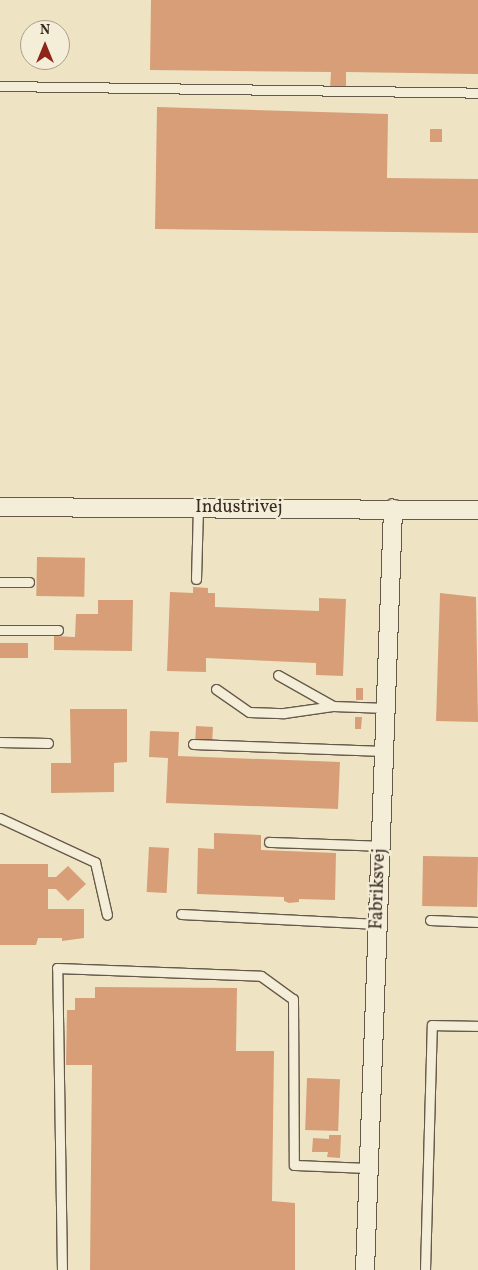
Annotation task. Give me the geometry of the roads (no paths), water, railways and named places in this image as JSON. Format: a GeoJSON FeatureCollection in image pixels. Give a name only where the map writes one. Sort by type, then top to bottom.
{"type":"FeatureCollection","features":[{"type":"Feature","properties":{"kind":"street","name":"Industrivej"},"geometry":{"type":"LineString","coordinates":[[0,507],[478,510]]}},
{"type":"Feature","properties":{"kind":"street","name":"Fabriksvej"},"geometry":{"type":"LineString","coordinates":[[365,1270],[393,509]]}},
{"type":"Feature","properties":{"kind":"lane"},"geometry":{"type":"LineString","coordinates":[[0,86],[478,93]]}},
{"type":"Feature","properties":{"kind":"lane"},"geometry":{"type":"LineString","coordinates":[[196,579],[198,508]]}},
{"type":"Feature","properties":{"kind":"lane"},"geometry":{"type":"LineString","coordinates":[[0,582],[29,582]]}},
{"type":"Feature","properties":{"kind":"lane"},"geometry":{"type":"LineString","coordinates":[[0,630],[58,630]]}},
{"type":"Feature","properties":{"kind":"lane"},"geometry":{"type":"LineString","coordinates":[[278,675],[333,706]]}},
{"type":"Feature","properties":{"kind":"lane"},"geometry":{"type":"LineString","coordinates":[[216,689],[249,712],[284,713],[333,706],[386,708]]}},
{"type":"Feature","properties":{"kind":"lane"},"geometry":{"type":"LineString","coordinates":[[0,742],[48,743]]}},
{"type":"Feature","properties":{"kind":"lane"},"geometry":{"type":"LineString","coordinates":[[193,744],[384,751]]}},
{"type":"Feature","properties":{"kind":"lane"},"geometry":{"type":"LineString","coordinates":[[0,818],[95,862],[107,915]]}},
{"type":"Feature","properties":{"kind":"lane"},"geometry":{"type":"LineString","coordinates":[[269,842],[381,846]]}},
{"type":"Feature","properties":{"kind":"lane"},"geometry":{"type":"LineString","coordinates":[[181,914],[378,924]]}},
{"type":"Feature","properties":{"kind":"lane"},"geometry":{"type":"LineString","coordinates":[[430,920],[478,922]]}},
{"type":"Feature","properties":{"kind":"lane"},"geometry":{"type":"LineString","coordinates":[[62,1270],[57,968],[261,976],[293,999],[294,1165],[369,1168]]}},
{"type":"Feature","properties":{"kind":"lane"},"geometry":{"type":"LineString","coordinates":[[425,1270],[432,1025],[478,1026]]}}]}
